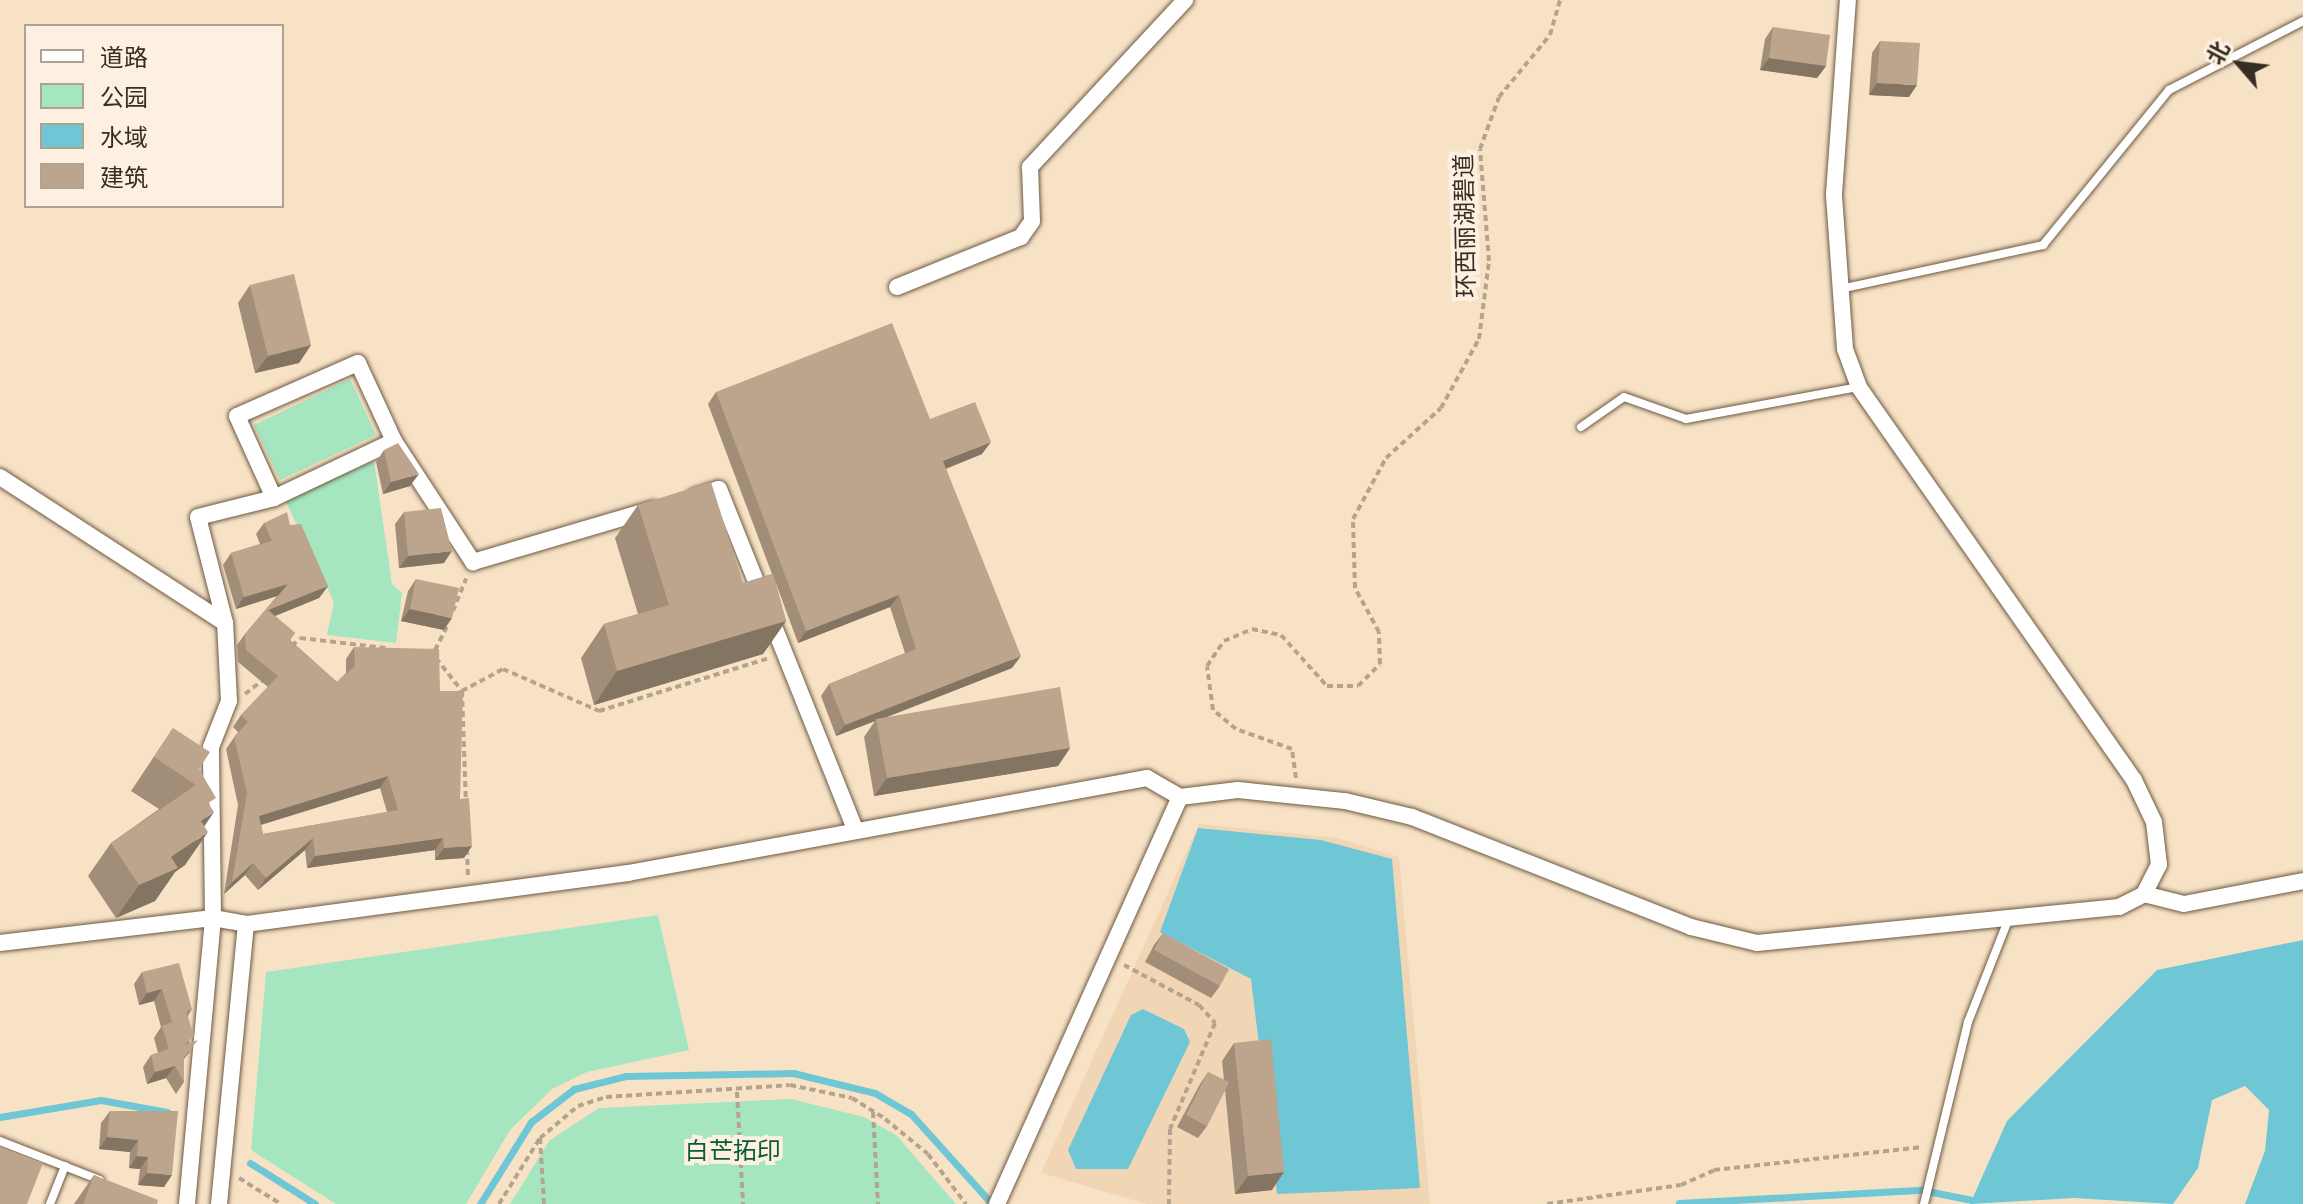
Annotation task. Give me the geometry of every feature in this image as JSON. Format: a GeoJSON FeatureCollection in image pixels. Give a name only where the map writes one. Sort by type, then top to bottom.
{"type":"FeatureCollection","features":[{"type":"Feature","properties":{"kind":"street"},"geometry":{"type":"LineString","coordinates":[[897,287],[1021,237],[1032,221],[1030,167],[1185,0]]}},
{"type":"Feature","properties":{"kind":"street"},"geometry":{"type":"LineString","coordinates":[[0,943],[213,918],[246,924],[468,894],[856,831],[1147,778],[1180,797],[1278,795],[1412,817],[1691,927],[1757,943],[2119,907],[2144,894],[2159,865],[2154,822],[2134,780],[1859,387],[1836,290],[1839,74],[1848,0]]}},
{"type":"Feature","properties":{"kind":"street"},"geometry":{"type":"LineString","coordinates":[[274,498],[237,416],[358,363],[394,441],[473,562],[719,489],[856,831]]}},
{"type":"Feature","properties":{"kind":"street"},"geometry":{"type":"LineString","coordinates":[[187,1204],[213,918],[211,747],[229,701],[225,623],[198,517],[274,498],[394,441]]}},
{"type":"Feature","properties":{"kind":"street"},"geometry":{"type":"LineString","coordinates":[[0,477],[225,623]]}},
{"type":"Feature","properties":{"kind":"street"},"geometry":{"type":"LineString","coordinates":[[1001,1197],[1180,797]]}},
{"type":"Feature","properties":{"kind":"street"},"geometry":{"type":"LineString","coordinates":[[2144,894],[2184,904],[2303,881]]}},
{"type":"Feature","properties":{"kind":"street"},"geometry":{"type":"LineString","coordinates":[[219,1204],[246,924]]}},
{"type":"Feature","properties":{"kind":"lane"},"geometry":{"type":"LineString","coordinates":[[1836,290],[2043,245],[2169,90],[2303,21]]}},
{"type":"Feature","properties":{"kind":"lane"},"geometry":{"type":"LineString","coordinates":[[1581,427],[1624,397],[1686,419],[1859,387]]}},
{"type":"Feature","properties":{"kind":"lane"},"geometry":{"type":"LineString","coordinates":[[1925,1200],[1968,1022],[2009,918]]}},
{"type":"Feature","properties":{"kind":"lane"},"geometry":{"type":"LineString","coordinates":[[0,1141],[107,1182]]}},
{"type":"Feature","properties":{"kind":"lane"},"geometry":{"type":"LineString","coordinates":[[50,1204],[65,1166]]}},
{"type":"Feature","properties":{"kind":"path","name":"环西丽湖碧道"},"geometry":{"type":"LineString","coordinates":[[1278,795],[1290,788],[1298,762],[1281,741],[1236,729],[1213,710],[1204,681],[1213,652],[1237,633],[1267,630],[1293,644],[1314,676],[1343,689],[1358,686],[1380,664],[1379,632],[1355,588],[1353,519],[1386,458],[1441,408],[1479,339],[1489,261],[1480,149],[1499,97],[1550,35],[1560,0]]}},
{"type":"Feature","properties":{"kind":"path"},"geometry":{"type":"LineString","coordinates":[[433,653],[473,562]]}},
{"type":"Feature","properties":{"kind":"path"},"geometry":{"type":"LineString","coordinates":[[282,658],[300,638],[403,650]]}},
{"type":"Feature","properties":{"kind":"path"},"geometry":{"type":"LineString","coordinates":[[418,652],[433,653],[462,691],[466,816]]}},
{"type":"Feature","properties":{"kind":"path"},"geometry":{"type":"LineString","coordinates":[[462,691],[503,669],[599,711],[784,653]]}},
{"type":"Feature","properties":{"kind":"path"},"geometry":{"type":"LineString","coordinates":[[229,701],[256,689],[273,668]]}},
{"type":"Feature","properties":{"kind":"path"},"geometry":{"type":"LineString","coordinates":[[466,832],[468,894]]}},
{"type":"Feature","properties":{"kind":"path"},"geometry":{"type":"LineString","coordinates":[[1108,957],[1199,1005],[1215,1023],[1170,1129],[1169,1204]]}},
{"type":"Feature","properties":{"kind":"path"},"geometry":{"type":"LineString","coordinates":[[499,1204],[540,1138],[578,1106],[606,1097],[818,1087],[873,1112],[928,1154],[966,1204]]}},
{"type":"Feature","properties":{"kind":"path"},"geometry":{"type":"LineString","coordinates":[[737,1092],[743,1204]]}},
{"type":"Feature","properties":{"kind":"path"},"geometry":{"type":"LineString","coordinates":[[873,1112],[878,1204]]}},
{"type":"Feature","properties":{"kind":"path"},"geometry":{"type":"LineString","coordinates":[[540,1138],[544,1204]]}},
{"type":"Feature","properties":{"kind":"path"},"geometry":{"type":"LineString","coordinates":[[1547,1204],[1681,1185],[1714,1170],[1937,1146]]}},
{"type":"Feature","properties":{"kind":"path"},"geometry":{"type":"LineString","coordinates":[[223,1167],[281,1204]]}},
{"type":"Feature","properties":{"kind":"shaded area"},"geometry":{"type":"Polygon","coordinates":[[[1199,824],[1338,838],[1399,857],[1430,1204],[1147,1204],[1041,1173],[1199,824]]]}},
{"type":"Feature","properties":{"kind":"green space"},"geometry":{"type":"Polygon","coordinates":[[[350,379],[376,435],[280,480],[254,425],[350,379]]]}},
{"type":"Feature","properties":{"kind":"green space"},"geometry":{"type":"Polygon","coordinates":[[[374,461],[392,584],[402,593],[396,643],[327,635],[334,602],[285,500],[374,461]]]}},
{"type":"Feature","properties":{"kind":"green space"},"geometry":{"type":"Polygon","coordinates":[[[658,915],[689,1050],[587,1072],[552,1089],[510,1130],[466,1204],[336,1204],[251,1150],[266,972],[658,915]]]}},
{"type":"Feature","properties":{"kind":"green space","name":"白芒拓印"},"geometry":{"type":"Polygon","coordinates":[[[791,1099],[864,1117],[896,1135],[956,1204],[510,1204],[550,1140],[599,1108],[791,1099]]]}},
{"type":"Feature","properties":{"kind":"water"},"geometry":{"type":"Polygon","coordinates":[[[1198,828],[1321,840],[1392,859],[1420,1188],[1277,1194],[1251,979],[1160,932],[1198,828]]]}},
{"type":"Feature","properties":{"kind":"water"},"geometry":{"type":"Polygon","coordinates":[[[2303,940],[2303,1204],[2245,1204],[2265,1151],[2269,1110],[2245,1086],[2212,1100],[2198,1168],[2173,1204],[2074,1198],[1970,1204],[2007,1121],[2157,970],[2303,940]]]}},
{"type":"Feature","properties":{"kind":"water"},"geometry":{"type":"Polygon","coordinates":[[[1143,1009],[1184,1029],[1190,1042],[1128,1169],[1076,1169],[1068,1150],[1131,1015],[1143,1009]]]}},
{"type":"Feature","properties":{"kind":"building"},"geometry":{"type":"Polygon","coordinates":[[[1773,27],[1830,35],[1826,66],[1769,58],[1773,27]]]}},
{"type":"Feature","properties":{"kind":"building"},"geometry":{"type":"Polygon","coordinates":[[[1880,41],[1920,43],[1917,85],[1877,83],[1880,41]]]}},
{"type":"Feature","properties":{"kind":"building"},"geometry":{"type":"Polygon","coordinates":[[[294,274],[311,345],[268,356],[250,285],[294,274]]]}},
{"type":"Feature","properties":{"kind":"building"},"geometry":{"type":"Polygon","coordinates":[[[892,323],[930,419],[975,402],[991,442],[943,461],[1021,656],[845,725],[829,684],[916,649],[899,595],[806,631],[716,392],[892,323]]]}},
{"type":"Feature","properties":{"kind":"building"},"geometry":{"type":"Polygon","coordinates":[[[398,443],[419,474],[391,482],[384,450],[398,443]]]}},
{"type":"Feature","properties":{"kind":"building"},"geometry":{"type":"Polygon","coordinates":[[[711,482],[743,583],[773,574],[786,621],[617,671],[604,624],[669,605],[638,505],[711,482]]]}},
{"type":"Feature","properties":{"kind":"building"},"geometry":{"type":"Polygon","coordinates":[[[441,508],[452,551],[408,556],[404,512],[441,508]]]}},
{"type":"Feature","properties":{"kind":"building"},"geometry":{"type":"Polygon","coordinates":[[[287,512],[290,525],[301,524],[328,586],[268,610],[295,633],[289,640],[337,682],[355,666],[354,647],[439,649],[440,691],[463,691],[460,799],[469,798],[472,846],[444,848],[443,838],[315,856],[313,838],[266,878],[253,863],[232,882],[247,793],[234,737],[248,722],[241,715],[278,676],[246,650],[245,634],[288,584],[244,597],[231,553],[272,541],[264,523],[287,512]],[[388,776],[259,816],[263,834],[398,810],[388,776]]]}},
{"type":"Feature","properties":{"kind":"building"},"geometry":{"type":"Polygon","coordinates":[[[416,579],[459,588],[452,618],[410,609],[416,579]]]}},
{"type":"Feature","properties":{"kind":"building"},"geometry":{"type":"Polygon","coordinates":[[[1060,687],[1070,748],[887,778],[876,719],[1060,687]]]}},
{"type":"Feature","properties":{"kind":"building"},"geometry":{"type":"Polygon","coordinates":[[[173,728],[210,752],[199,769],[216,798],[208,803],[214,812],[201,821],[208,832],[171,857],[178,868],[139,885],[111,843],[196,785],[154,757],[173,728]]]}},
{"type":"Feature","properties":{"kind":"building"},"geometry":{"type":"Polygon","coordinates":[[[1163,933],[1229,969],[1220,986],[1154,950],[1163,933]]]}},
{"type":"Feature","properties":{"kind":"building"},"geometry":{"type":"Polygon","coordinates":[[[179,963],[192,1009],[186,1011],[194,1036],[184,1045],[198,1040],[184,1057],[184,1082],[175,1066],[155,1072],[151,1055],[169,1049],[162,1026],[172,1022],[162,989],[147,993],[142,972],[179,963]]]}},
{"type":"Feature","properties":{"kind":"building"},"geometry":{"type":"Polygon","coordinates":[[[1271,1039],[1284,1172],[1248,1176],[1234,1043],[1271,1039]]]}},
{"type":"Feature","properties":{"kind":"building"},"geometry":{"type":"Polygon","coordinates":[[[1208,1072],[1229,1082],[1207,1126],[1186,1115],[1208,1072]]]}},
{"type":"Feature","properties":{"kind":"building"},"geometry":{"type":"Polygon","coordinates":[[[110,1111],[178,1111],[172,1175],[147,1173],[148,1157],[137,1156],[138,1140],[107,1137],[110,1111]]]}},
{"type":"Feature","properties":{"kind":"building"},"geometry":{"type":"Polygon","coordinates":[[[0,1147],[43,1163],[27,1204],[0,1204],[0,1147]]]}},
{"type":"Feature","properties":{"kind":"building"},"geometry":{"type":"Polygon","coordinates":[[[94,1175],[158,1200],[157,1204],[83,1204],[94,1175]]]}},
{"type":"Feature","properties":{"kind":"waterway"},"geometry":{"type":"LineString","coordinates":[[480,1204],[531,1122],[574,1089],[626,1076],[793,1073],[875,1093],[911,1114],[992,1204]]}},
{"type":"Feature","properties":{"kind":"waterway"},"geometry":{"type":"LineString","coordinates":[[0,1117],[101,1100],[167,1112]]}},
{"type":"Feature","properties":{"kind":"waterway"},"geometry":{"type":"LineString","coordinates":[[250,1163],[315,1204]]}},
{"type":"Feature","properties":{"kind":"waterway"},"geometry":{"type":"LineString","coordinates":[[1679,1203],[1922,1190],[1972,1200]]}}]}
